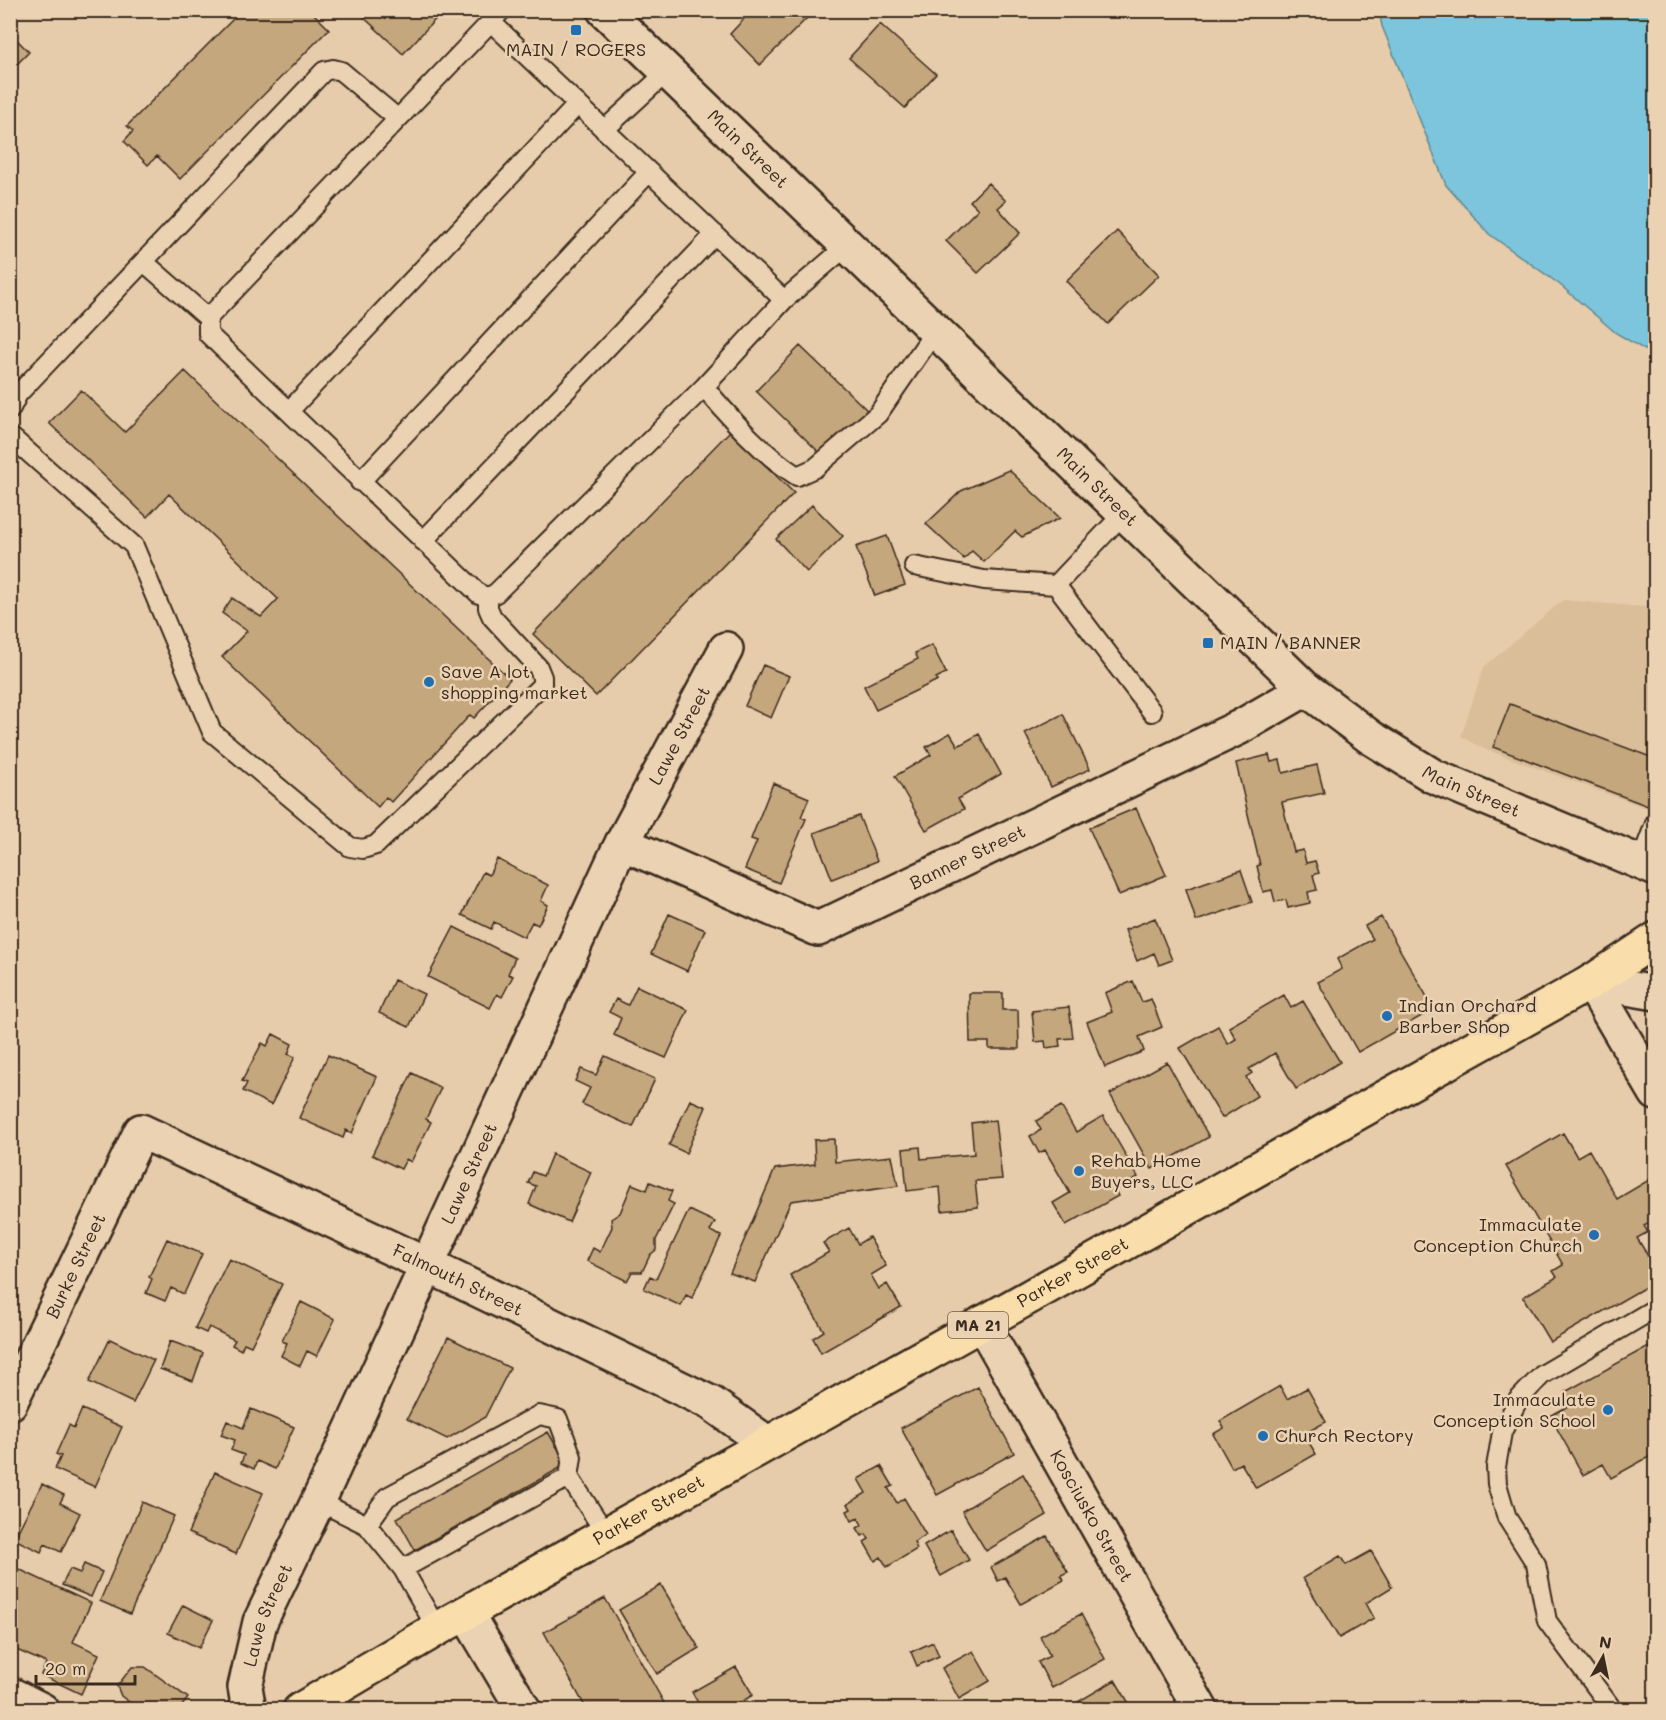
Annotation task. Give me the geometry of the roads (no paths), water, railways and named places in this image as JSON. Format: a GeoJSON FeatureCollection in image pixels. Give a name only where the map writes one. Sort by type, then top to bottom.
{"type":"FeatureCollection","features":[{"type":"Feature","properties":{"kind":"main road","name":"Parker Street"},"geometry":{"type":"LineString","coordinates":[[300,1710],[437,1629],[1591,982],[1656,939]]}},
{"type":"Feature","properties":{"kind":"street","name":"Main Street"},"geometry":{"type":"LineString","coordinates":[[604,10],[1306,689],[1386,747],[1433,776],[1648,866]]}},
{"type":"Feature","properties":{"kind":"street","name":"Lawe Street"},"geometry":{"type":"LineString","coordinates":[[249,1710],[245,1688],[260,1622],[622,843],[726,649]]}},
{"type":"Feature","properties":{"kind":"street","name":"Banner Street"},"geometry":{"type":"LineString","coordinates":[[622,843],[819,929],[1240,727],[1306,689]]}},
{"type":"Feature","properties":{"kind":"street"},"geometry":{"type":"LineString","coordinates":[[1591,982],[1656,993]]}},
{"type":"Feature","properties":{"kind":"street"},"geometry":{"type":"LineString","coordinates":[[1591,982],[1656,1093]]}},
{"type":"Feature","properties":{"kind":"street","name":"Falmouth Street"},"geometry":{"type":"LineString","coordinates":[[141,1131],[427,1265],[711,1403],[767,1443]]}},
{"type":"Feature","properties":{"kind":"street","name":"Burke Street"},"geometry":{"type":"LineString","coordinates":[[10,1403],[141,1131]]}},
{"type":"Feature","properties":{"kind":"street","name":"Kosciusko Street"},"geometry":{"type":"LineString","coordinates":[[982,1323],[1201,1710]]}},
{"type":"Feature","properties":{"kind":"street"},"geometry":{"type":"LineString","coordinates":[[466,1613],[524,1710]]}},
{"type":"Feature","properties":{"kind":"street"},"geometry":{"type":"LineString","coordinates":[[10,1694],[42,1710]]}},
{"type":"Feature","properties":{"kind":"lane"},"geometry":{"type":"LineString","coordinates":[[784,300],[604,130],[497,16],[208,318],[206,326],[208,334],[360,482],[479,594],[488,597],[496,593],[704,387],[784,300],[848,245]]}},
{"type":"Feature","properties":{"kind":"lane"},"geometry":{"type":"LineString","coordinates":[[10,410],[18,394],[324,71],[341,71],[398,119]]}},
{"type":"Feature","properties":{"kind":"lane"},"geometry":{"type":"LineString","coordinates":[[604,130],[668,72]]}},
{"type":"Feature","properties":{"kind":"lane"},"geometry":{"type":"LineString","coordinates":[[289,411],[578,104]]}},
{"type":"Feature","properties":{"kind":"lane"},"geometry":{"type":"LineString","coordinates":[[360,482],[649,172]]}},
{"type":"Feature","properties":{"kind":"lane"},"geometry":{"type":"LineString","coordinates":[[423,541],[715,234]]}},
{"type":"Feature","properties":{"kind":"lane"},"geometry":{"type":"LineString","coordinates":[[144,262],[208,318]]}},
{"type":"Feature","properties":{"kind":"lane"},"geometry":{"type":"LineString","coordinates":[[704,387],[739,428],[774,461],[797,477],[815,468],[878,414],[934,331]]}},
{"type":"Feature","properties":{"kind":"lane"},"geometry":{"type":"LineString","coordinates":[[10,436],[134,546],[212,732],[350,847],[363,849],[376,845],[542,685],[542,676],[538,668],[492,616],[488,608],[488,597]]}},
{"type":"Feature","properties":{"kind":"lane"},"geometry":{"type":"LineString","coordinates":[[1056,585],[1124,513]]}},
{"type":"Feature","properties":{"kind":"lane"},"geometry":{"type":"LineString","coordinates":[[914,566],[984,580],[1056,585],[1152,712]]}},
{"type":"Feature","properties":{"kind":"lane"},"geometry":{"type":"LineString","coordinates":[[1648,866],[1656,821]]}},
{"type":"Feature","properties":{"kind":"lane"},"geometry":{"type":"LineString","coordinates":[[1613,1710],[1547,1621],[1536,1564],[1512,1526],[1501,1502],[1497,1484],[1498,1449],[1502,1432],[1518,1400],[1542,1375],[1656,1308]]}},
{"type":"Feature","properties":{"kind":"lane"},"geometry":{"type":"LineString","coordinates":[[367,1525],[387,1497],[538,1415],[558,1419],[572,1457],[569,1477],[606,1534]]}},
{"type":"Feature","properties":{"kind":"lane"},"geometry":{"type":"LineString","coordinates":[[403,1569],[569,1477]]}},
{"type":"Feature","properties":{"kind":"lane"},"geometry":{"type":"LineString","coordinates":[[318,1501],[367,1525],[403,1569],[437,1629]]}},
{"type":"Feature","properties":{"kind":"water"},"geometry":{"type":"Polygon","coordinates":[[[1379,11],[1655,11],[1655,356],[1616,333],[1559,284],[1489,234],[1446,185],[1382,26],[1379,11]]]}},
{"type":"Feature","properties":{"kind":"place","name":"MAIN / ROGERS"},"geometry":{"type":"Point","coordinates":[576,30]}},
{"type":"Feature","properties":{"kind":"place","name":"MAIN / BANNER"},"geometry":{"type":"Point","coordinates":[1208,643]}},
{"type":"Feature","properties":{"kind":"place","name":"Save A lot shopping market"},"geometry":{"type":"Point","coordinates":[429,682]}},
{"type":"Feature","properties":{"kind":"place","name":"Indian Orchard Barber Shop"},"geometry":{"type":"Point","coordinates":[1387,1016]}},
{"type":"Feature","properties":{"kind":"place","name":"Rehab Home Buyers, LLC"},"geometry":{"type":"Point","coordinates":[1079,1171]}},
{"type":"Feature","properties":{"kind":"place","name":"Immaculate Conception Church"},"geometry":{"type":"Point","coordinates":[1594,1235]}},
{"type":"Feature","properties":{"kind":"place","name":"Immaculate Conception School"},"geometry":{"type":"Point","coordinates":[1608,1410]}},
{"type":"Feature","properties":{"kind":"place","name":"Church Rectory"},"geometry":{"type":"Point","coordinates":[1263,1436]}}]}
